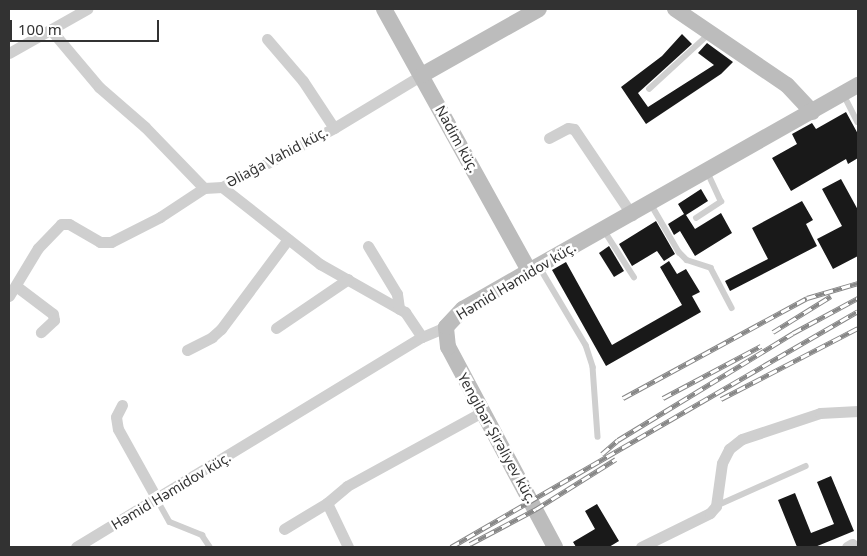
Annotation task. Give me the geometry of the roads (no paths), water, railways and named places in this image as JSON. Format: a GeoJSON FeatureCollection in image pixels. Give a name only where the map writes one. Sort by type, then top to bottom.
{"type":"FeatureCollection","features":[{"type":"Feature","properties":{"kind":"street"},"geometry":{"type":"LineString","coordinates":[[9,53],[88,9]]}},
{"type":"Feature","properties":{"kind":"street","name":"Nadim küç."},"geometry":{"type":"LineString","coordinates":[[384,9],[534,268]]}},
{"type":"Feature","properties":{"kind":"street","name":"Əliağa Vahid küç."},"geometry":{"type":"LineString","coordinates":[[204,188],[222,187],[334,128],[422,75],[539,9]]}},
{"type":"Feature","properties":{"kind":"street"},"geometry":{"type":"LineString","coordinates":[[675,9],[792,89],[812,112]]}},
{"type":"Feature","properties":{"kind":"street"},"geometry":{"type":"LineString","coordinates":[[41,332],[54,320],[53,314],[12,291],[23,269],[38,248],[61,224],[70,224],[100,242],[111,242],[160,217],[204,188],[144,127],[100,87],[51,30]]}},
{"type":"Feature","properties":{"kind":"street"},"geometry":{"type":"LineString","coordinates":[[267,39],[303,81],[334,128]]}},
{"type":"Feature","properties":{"kind":"street","name":"Həmid Həmidov küç."},"geometry":{"type":"LineString","coordinates":[[76,547],[422,337],[446,327],[463,309],[632,215],[858,85]]}},
{"type":"Feature","properties":{"kind":"street"},"geometry":{"type":"LineString","coordinates":[[549,138],[568,128],[574,130],[632,215]]}},
{"type":"Feature","properties":{"kind":"street"},"geometry":{"type":"LineString","coordinates":[[222,187],[320,264],[410,317],[422,337]]}},
{"type":"Feature","properties":{"kind":"street"},"geometry":{"type":"LineString","coordinates":[[188,350],[212,337],[221,328],[288,239]]}},
{"type":"Feature","properties":{"kind":"street"},"geometry":{"type":"LineString","coordinates":[[368,246],[397,294],[399,309]]}},
{"type":"Feature","properties":{"kind":"street"},"geometry":{"type":"LineString","coordinates":[[276,328],[348,279]]}},
{"type":"Feature","properties":{"kind":"street","name":"Yengibar Şirəliyev küç."},"geometry":{"type":"LineString","coordinates":[[446,327],[448,347],[555,547]]}},
{"type":"Feature","properties":{"kind":"street"},"geometry":{"type":"LineString","coordinates":[[122,405],[116,417],[118,429],[157,499]]}},
{"type":"Feature","properties":{"kind":"street"},"geometry":{"type":"LineString","coordinates":[[641,547],[710,513],[716,506],[722,463],[729,449],[742,439],[820,413],[858,411]]}},
{"type":"Feature","properties":{"kind":"street"},"geometry":{"type":"LineString","coordinates":[[284,528],[326,503],[347,486],[482,412]]}},
{"type":"Feature","properties":{"kind":"street"},"geometry":{"type":"LineString","coordinates":[[326,503],[348,547]]}},
{"type":"Feature","properties":{"kind":"lane"},"geometry":{"type":"LineString","coordinates":[[649,89],[710,33]]}},
{"type":"Feature","properties":{"kind":"lane"},"geometry":{"type":"LineString","coordinates":[[843,94],[858,122]]}},
{"type":"Feature","properties":{"kind":"lane"},"geometry":{"type":"LineString","coordinates":[[696,218],[721,202],[707,172]]}},
{"type":"Feature","properties":{"kind":"lane"},"geometry":{"type":"LineString","coordinates":[[651,204],[683,256],[710,268],[732,308]]}},
{"type":"Feature","properties":{"kind":"lane"},"geometry":{"type":"LineString","coordinates":[[604,230],[634,278]]}},
{"type":"Feature","properties":{"kind":"lane"},"geometry":{"type":"LineString","coordinates":[[534,268],[586,345],[593,367],[598,437]]}},
{"type":"Feature","properties":{"kind":"lane"},"geometry":{"type":"LineString","coordinates":[[716,506],[806,466]]}},
{"type":"Feature","properties":{"kind":"lane"},"geometry":{"type":"LineString","coordinates":[[157,499],[170,522],[202,535],[210,547]]}},
{"type":"Feature","properties":{"kind":"railway"},"geometry":{"type":"LineString","coordinates":[[623,398],[807,298],[858,283]]}},
{"type":"Feature","properties":{"kind":"railway"},"geometry":{"type":"LineString","coordinates":[[773,332],[831,296]]}},
{"type":"Feature","properties":{"kind":"railway"},"geometry":{"type":"LineString","coordinates":[[602,454],[618,440],[793,333],[858,298]]}},
{"type":"Feature","properties":{"kind":"railway"},"geometry":{"type":"LineString","coordinates":[[451,547],[858,311]]}},
{"type":"Feature","properties":{"kind":"railway"},"geometry":{"type":"LineString","coordinates":[[721,399],[858,328]]}},
{"type":"Feature","properties":{"kind":"railway"},"geometry":{"type":"LineString","coordinates":[[663,398],[761,346]]}},
{"type":"Feature","properties":{"kind":"railway"},"geometry":{"type":"LineString","coordinates":[[470,544],[536,509],[616,459]]}}]}
